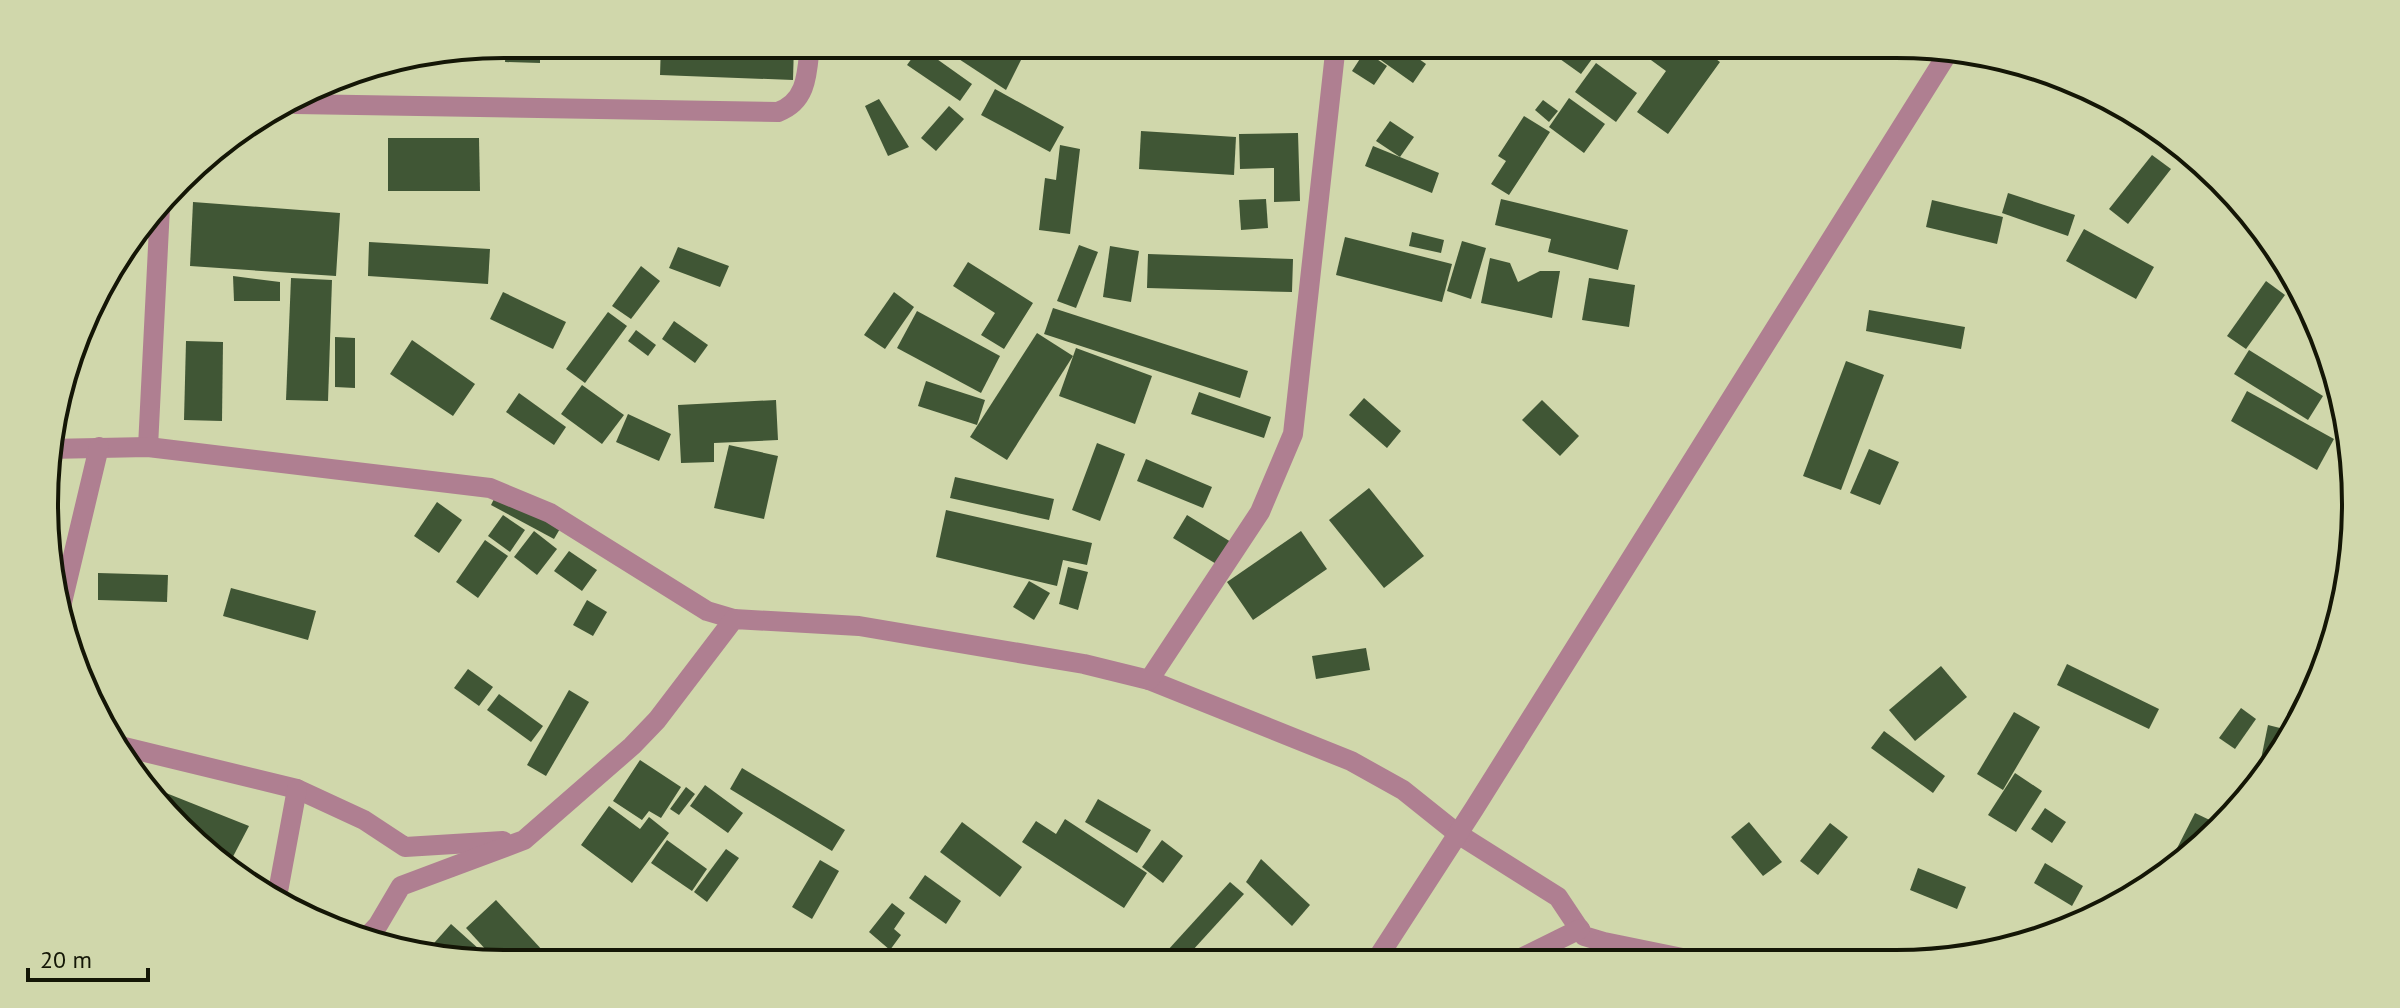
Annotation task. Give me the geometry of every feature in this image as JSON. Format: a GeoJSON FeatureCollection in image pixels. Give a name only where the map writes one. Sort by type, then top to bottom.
{"type":"FeatureCollection","features":[{"type":"Feature","properties":{"kind":"street"},"geometry":{"type":"LineString","coordinates":[[307,104],[778,112],[789,108],[799,98],[806,82],[809,58]]}},
{"type":"Feature","properties":{"kind":"street"},"geometry":{"type":"LineString","coordinates":[[1149,680],[1260,512],[1293,434],[1334,58]]}},
{"type":"Feature","properties":{"kind":"street"},"geometry":{"type":"LineString","coordinates":[[1383,950],[1943,61]]}},
{"type":"Feature","properties":{"kind":"street"},"geometry":{"type":"LineString","coordinates":[[148,447],[159,221]]}},
{"type":"Feature","properties":{"kind":"street"},"geometry":{"type":"LineString","coordinates":[[66,586],[99,447]]}},
{"type":"Feature","properties":{"kind":"street"},"geometry":{"type":"LineString","coordinates":[[62,448],[148,447],[490,488],[550,513],[707,611],[734,619],[859,626],[1084,664],[1149,680],[1351,761],[1403,790],[1458,834],[1558,897],[1584,936],[1643,950]]}},
{"type":"Feature","properties":{"kind":"street"},"geometry":{"type":"LineString","coordinates":[[373,930],[401,886],[524,840],[632,746],[657,720],[734,619]]}},
{"type":"Feature","properties":{"kind":"street"},"geometry":{"type":"LineString","coordinates":[[131,749],[297,789],[364,820],[405,847],[524,840]]}},
{"type":"Feature","properties":{"kind":"street"},"geometry":{"type":"LineString","coordinates":[[279,889],[297,789]]}},
{"type":"Feature","properties":{"kind":"street"},"geometry":{"type":"LineString","coordinates":[[1537,950],[1580,929]]}},
{"type":"Feature","properties":{"kind":"building"},"geometry":{"type":"Polygon","coordinates":[[[505,58],[540,58],[540,63],[505,62],[505,58]]]}},
{"type":"Feature","properties":{"kind":"building"},"geometry":{"type":"Polygon","coordinates":[[[661,58],[794,58],[793,80],[660,75],[661,58]]]}},
{"type":"Feature","properties":{"kind":"building"},"geometry":{"type":"Polygon","coordinates":[[[912,58],[935,58],[972,84],[960,101],[907,65],[912,58]]]}},
{"type":"Feature","properties":{"kind":"building"},"geometry":{"type":"Polygon","coordinates":[[[957,58],[1022,58],[1006,90],[957,58]]]}},
{"type":"Feature","properties":{"kind":"building"},"geometry":{"type":"Polygon","coordinates":[[[1360,58],[1375,58],[1387,66],[1374,85],[1352,71],[1360,58]]]}},
{"type":"Feature","properties":{"kind":"building"},"geometry":{"type":"Polygon","coordinates":[[[1378,58],[1418,58],[1426,64],[1413,83],[1378,58]]]}},
{"type":"Feature","properties":{"kind":"building"},"geometry":{"type":"Polygon","coordinates":[[[1559,58],[1593,58],[1581,74],[1559,58]]]}},
{"type":"Feature","properties":{"kind":"building"},"geometry":{"type":"Polygon","coordinates":[[[1648,58],[1714,58],[1720,62],[1668,134],[1637,112],[1666,71],[1648,58]]]}},
{"type":"Feature","properties":{"kind":"building"},"geometry":{"type":"Polygon","coordinates":[[[1596,63],[1637,93],[1616,122],[1575,92],[1596,63]]]}},
{"type":"Feature","properties":{"kind":"building"},"geometry":{"type":"Polygon","coordinates":[[[995,89],[1064,127],[1050,152],[981,115],[995,89]]]}},
{"type":"Feature","properties":{"kind":"building"},"geometry":{"type":"Polygon","coordinates":[[[1569,98],[1605,124],[1584,153],[1549,127],[1569,98]]]}},
{"type":"Feature","properties":{"kind":"building"},"geometry":{"type":"Polygon","coordinates":[[[879,99],[909,147],[888,156],[865,106],[879,99]]]}},
{"type":"Feature","properties":{"kind":"building"},"geometry":{"type":"Polygon","coordinates":[[[1543,100],[1558,111],[1549,122],[1535,110],[1543,100]]]}},
{"type":"Feature","properties":{"kind":"building"},"geometry":{"type":"Polygon","coordinates":[[[949,106],[964,119],[936,151],[921,138],[949,106]]]}},
{"type":"Feature","properties":{"kind":"building"},"geometry":{"type":"Polygon","coordinates":[[[1524,116],[1550,132],[1509,195],[1491,184],[1506,161],[1498,156],[1524,116]]]}},
{"type":"Feature","properties":{"kind":"building"},"geometry":{"type":"Polygon","coordinates":[[[1390,121],[1414,137],[1400,157],[1376,141],[1390,121]]]}},
{"type":"Feature","properties":{"kind":"building"},"geometry":{"type":"Polygon","coordinates":[[[1141,131],[1236,137],[1234,175],[1139,169],[1141,131]]]}},
{"type":"Feature","properties":{"kind":"building"},"geometry":{"type":"Polygon","coordinates":[[[1298,133],[1300,201],[1274,202],[1274,168],[1240,169],[1239,134],[1298,133]]]}},
{"type":"Feature","properties":{"kind":"building"},"geometry":{"type":"Polygon","coordinates":[[[388,138],[479,138],[480,191],[388,191],[388,138]]]}},
{"type":"Feature","properties":{"kind":"building"},"geometry":{"type":"Polygon","coordinates":[[[1060,145],[1080,149],[1070,234],[1039,230],[1045,178],[1056,180],[1060,145]]]}},
{"type":"Feature","properties":{"kind":"building"},"geometry":{"type":"Polygon","coordinates":[[[1373,146],[1439,173],[1432,193],[1365,166],[1373,146]]]}},
{"type":"Feature","properties":{"kind":"building"},"geometry":{"type":"Polygon","coordinates":[[[2152,155],[2171,169],[2128,224],[2109,209],[2152,155]]]}},
{"type":"Feature","properties":{"kind":"building"},"geometry":{"type":"Polygon","coordinates":[[[2008,193],[2075,215],[2068,236],[2002,213],[2008,193]]]}},
{"type":"Feature","properties":{"kind":"building"},"geometry":{"type":"Polygon","coordinates":[[[1266,199],[1268,228],[1241,230],[1239,200],[1266,199]]]}},
{"type":"Feature","properties":{"kind":"building"},"geometry":{"type":"Polygon","coordinates":[[[1501,199],[1628,230],[1618,270],[1548,252],[1551,239],[1495,225],[1501,199]]]}},
{"type":"Feature","properties":{"kind":"building"},"geometry":{"type":"Polygon","coordinates":[[[1932,200],[2003,217],[1997,244],[1926,227],[1932,200]]]}},
{"type":"Feature","properties":{"kind":"building"},"geometry":{"type":"Polygon","coordinates":[[[193,202],[340,213],[336,276],[190,266],[193,202]]]}},
{"type":"Feature","properties":{"kind":"building"},"geometry":{"type":"Polygon","coordinates":[[[2084,229],[2154,267],[2136,299],[2066,261],[2084,229]]]}},
{"type":"Feature","properties":{"kind":"building"},"geometry":{"type":"Polygon","coordinates":[[[1412,232],[1444,240],[1441,253],[1409,246],[1412,232]]]}},
{"type":"Feature","properties":{"kind":"building"},"geometry":{"type":"Polygon","coordinates":[[[1345,237],[1452,264],[1442,302],[1336,275],[1345,237]]]}},
{"type":"Feature","properties":{"kind":"building"},"geometry":{"type":"Polygon","coordinates":[[[1462,241],[1486,248],[1471,299],[1447,291],[1462,241]]]}},
{"type":"Feature","properties":{"kind":"building"},"geometry":{"type":"Polygon","coordinates":[[[369,242],[490,249],[488,284],[368,276],[369,242]]]}},
{"type":"Feature","properties":{"kind":"building"},"geometry":{"type":"Polygon","coordinates":[[[1079,245],[1098,252],[1076,308],[1057,301],[1079,245]]]}},
{"type":"Feature","properties":{"kind":"building"},"geometry":{"type":"Polygon","coordinates":[[[1110,246],[1139,251],[1131,302],[1103,297],[1110,246]]]}},
{"type":"Feature","properties":{"kind":"building"},"geometry":{"type":"Polygon","coordinates":[[[678,247],[729,266],[720,287],[669,268],[678,247]]]}},
{"type":"Feature","properties":{"kind":"building"},"geometry":{"type":"Polygon","coordinates":[[[1148,254],[1293,259],[1292,292],[1147,288],[1148,254]]]}},
{"type":"Feature","properties":{"kind":"building"},"geometry":{"type":"Polygon","coordinates":[[[1490,258],[1510,263],[1518,282],[1540,271],[1560,271],[1552,318],[1481,303],[1490,258]]]}},
{"type":"Feature","properties":{"kind":"building"},"geometry":{"type":"Polygon","coordinates":[[[968,262],[1033,303],[1004,349],[981,335],[995,313],[953,286],[968,262]]]}},
{"type":"Feature","properties":{"kind":"building"},"geometry":{"type":"Polygon","coordinates":[[[641,266],[660,281],[631,319],[612,306],[641,266]]]}},
{"type":"Feature","properties":{"kind":"building"},"geometry":{"type":"Polygon","coordinates":[[[233,276],[280,282],[280,301],[234,301],[233,276]]]}},
{"type":"Feature","properties":{"kind":"building"},"geometry":{"type":"Polygon","coordinates":[[[291,278],[332,280],[328,401],[286,400],[291,278]]]}},
{"type":"Feature","properties":{"kind":"building"},"geometry":{"type":"Polygon","coordinates":[[[1589,278],[1635,285],[1629,327],[1582,320],[1589,278]]]}},
{"type":"Feature","properties":{"kind":"building"},"geometry":{"type":"Polygon","coordinates":[[[2266,281],[2285,295],[2246,349],[2227,336],[2266,281]]]}},
{"type":"Feature","properties":{"kind":"building"},"geometry":{"type":"Polygon","coordinates":[[[503,292],[566,322],[553,349],[490,319],[503,292]]]}},
{"type":"Feature","properties":{"kind":"building"},"geometry":{"type":"Polygon","coordinates":[[[894,292],[914,307],[885,349],[864,335],[894,292]]]}},
{"type":"Feature","properties":{"kind":"building"},"geometry":{"type":"Polygon","coordinates":[[[1053,308],[1248,371],[1240,398],[1044,334],[1053,308]]]}},
{"type":"Feature","properties":{"kind":"building"},"geometry":{"type":"Polygon","coordinates":[[[1869,310],[1965,327],[1961,349],[1866,331],[1869,310]]]}},
{"type":"Feature","properties":{"kind":"building"},"geometry":{"type":"Polygon","coordinates":[[[917,311],[1000,356],[981,393],[897,348],[917,311]]]}},
{"type":"Feature","properties":{"kind":"building"},"geometry":{"type":"Polygon","coordinates":[[[608,312],[627,326],[585,383],[566,369],[608,312]]]}},
{"type":"Feature","properties":{"kind":"building"},"geometry":{"type":"Polygon","coordinates":[[[674,321],[708,345],[695,363],[662,339],[674,321]]]}},
{"type":"Feature","properties":{"kind":"building"},"geometry":{"type":"Polygon","coordinates":[[[636,330],[656,345],[648,356],[628,341],[636,330]]]}},
{"type":"Feature","properties":{"kind":"building"},"geometry":{"type":"Polygon","coordinates":[[[1037,333],[1073,356],[1007,460],[970,437],[1037,333]]]}},
{"type":"Feature","properties":{"kind":"building"},"geometry":{"type":"Polygon","coordinates":[[[335,337],[355,338],[355,388],[335,387],[335,337]]]}},
{"type":"Feature","properties":{"kind":"building"},"geometry":{"type":"Polygon","coordinates":[[[412,340],[475,384],[453,416],[390,374],[412,340]]]}},
{"type":"Feature","properties":{"kind":"building"},"geometry":{"type":"Polygon","coordinates":[[[186,341],[223,342],[222,421],[184,420],[186,341]]]}},
{"type":"Feature","properties":{"kind":"building"},"geometry":{"type":"Polygon","coordinates":[[[1076,348],[1152,376],[1135,424],[1059,396],[1076,348]]]}},
{"type":"Feature","properties":{"kind":"building"},"geometry":{"type":"Polygon","coordinates":[[[2249,350],[2323,396],[2308,420],[2234,374],[2249,350]]]}},
{"type":"Feature","properties":{"kind":"building"},"geometry":{"type":"Polygon","coordinates":[[[1846,361],[1884,375],[1841,490],[1803,476],[1846,361]]]}},
{"type":"Feature","properties":{"kind":"building"},"geometry":{"type":"Polygon","coordinates":[[[926,381],[985,400],[977,425],[918,406],[926,381]]]}},
{"type":"Feature","properties":{"kind":"building"},"geometry":{"type":"Polygon","coordinates":[[[582,385],[624,415],[602,444],[561,414],[582,385]]]}},
{"type":"Feature","properties":{"kind":"building"},"geometry":{"type":"Polygon","coordinates":[[[2247,391],[2334,439],[2317,470],[2231,421],[2247,391]]]}},
{"type":"Feature","properties":{"kind":"building"},"geometry":{"type":"Polygon","coordinates":[[[1199,392],[1271,417],[1264,438],[1191,414],[1199,392]]]}},
{"type":"Feature","properties":{"kind":"building"},"geometry":{"type":"Polygon","coordinates":[[[519,393],[566,427],[554,445],[506,412],[519,393]]]}},
{"type":"Feature","properties":{"kind":"building"},"geometry":{"type":"Polygon","coordinates":[[[1364,398],[1401,431],[1387,448],[1349,415],[1364,398]]]}},
{"type":"Feature","properties":{"kind":"building"},"geometry":{"type":"Polygon","coordinates":[[[776,400],[778,440],[714,443],[714,462],[681,463],[678,405],[776,400]]]}},
{"type":"Feature","properties":{"kind":"building"},"geometry":{"type":"Polygon","coordinates":[[[1542,400],[1579,436],[1560,456],[1522,420],[1542,400]]]}},
{"type":"Feature","properties":{"kind":"building"},"geometry":{"type":"Polygon","coordinates":[[[628,414],[671,434],[659,461],[616,442],[628,414]]]}},
{"type":"Feature","properties":{"kind":"building"},"geometry":{"type":"Polygon","coordinates":[[[1097,443],[1125,454],[1100,521],[1072,510],[1097,443]]]}},
{"type":"Feature","properties":{"kind":"building"},"geometry":{"type":"Polygon","coordinates":[[[729,445],[778,456],[764,519],[714,508],[729,445]]]}},
{"type":"Feature","properties":{"kind":"building"},"geometry":{"type":"Polygon","coordinates":[[[1869,449],[1899,462],[1880,505],[1850,493],[1869,449]]]}},
{"type":"Feature","properties":{"kind":"building"},"geometry":{"type":"Polygon","coordinates":[[[1146,459],[1212,487],[1203,508],[1137,481],[1146,459]]]}},
{"type":"Feature","properties":{"kind":"building"},"geometry":{"type":"Polygon","coordinates":[[[955,477],[1054,499],[1049,520],[950,498],[955,477]]]}},
{"type":"Feature","properties":{"kind":"building"},"geometry":{"type":"Polygon","coordinates":[[[1369,488],[1424,556],[1384,588],[1329,520],[1369,488]]]}},
{"type":"Feature","properties":{"kind":"building"},"geometry":{"type":"Polygon","coordinates":[[[497,493],[561,527],[554,539],[491,505],[497,493]]]}},
{"type":"Feature","properties":{"kind":"building"},"geometry":{"type":"Polygon","coordinates":[[[437,502],[462,520],[439,553],[414,536],[437,502]]]}},
{"type":"Feature","properties":{"kind":"building"},"geometry":{"type":"Polygon","coordinates":[[[946,510],[1092,543],[1087,565],[1063,560],[1057,586],[936,557],[946,510]]]}},
{"type":"Feature","properties":{"kind":"building"},"geometry":{"type":"Polygon","coordinates":[[[503,515],[525,530],[510,552],[488,536],[503,515]]]}},
{"type":"Feature","properties":{"kind":"building"},"geometry":{"type":"Polygon","coordinates":[[[1187,515],[1231,542],[1218,565],[1173,538],[1187,515]]]}},
{"type":"Feature","properties":{"kind":"building"},"geometry":{"type":"Polygon","coordinates":[[[534,531],[557,549],[537,575],[514,557],[534,531]]]}},
{"type":"Feature","properties":{"kind":"building"},"geometry":{"type":"Polygon","coordinates":[[[1301,531],[1327,569],[1253,620],[1227,582],[1301,531]]]}},
{"type":"Feature","properties":{"kind":"building"},"geometry":{"type":"Polygon","coordinates":[[[485,540],[508,556],[478,598],[456,582],[485,540]]]}},
{"type":"Feature","properties":{"kind":"building"},"geometry":{"type":"Polygon","coordinates":[[[569,551],[597,570],[582,591],[554,571],[569,551]]]}},
{"type":"Feature","properties":{"kind":"building"},"geometry":{"type":"Polygon","coordinates":[[[1068,567],[1088,572],[1078,610],[1059,604],[1068,567]]]}},
{"type":"Feature","properties":{"kind":"building"},"geometry":{"type":"Polygon","coordinates":[[[98,573],[168,575],[167,602],[98,600],[98,573]]]}},
{"type":"Feature","properties":{"kind":"building"},"geometry":{"type":"Polygon","coordinates":[[[1029,581],[1050,593],[1034,620],[1013,607],[1029,581]]]}},
{"type":"Feature","properties":{"kind":"building"},"geometry":{"type":"Polygon","coordinates":[[[231,588],[316,611],[308,640],[223,616],[231,588]]]}},
{"type":"Feature","properties":{"kind":"building"},"geometry":{"type":"Polygon","coordinates":[[[587,600],[607,612],[593,636],[573,625],[587,600]]]}},
{"type":"Feature","properties":{"kind":"building"},"geometry":{"type":"Polygon","coordinates":[[[1366,648],[1370,670],[1316,679],[1312,656],[1366,648]]]}},
{"type":"Feature","properties":{"kind":"building"},"geometry":{"type":"Polygon","coordinates":[[[2067,664],[2159,709],[2149,729],[2057,685],[2067,664]]]}},
{"type":"Feature","properties":{"kind":"building"},"geometry":{"type":"Polygon","coordinates":[[[1941,666],[1967,697],[1915,741],[1889,710],[1941,666]]]}},
{"type":"Feature","properties":{"kind":"building"},"geometry":{"type":"Polygon","coordinates":[[[468,669],[493,687],[479,706],[454,688],[468,669]]]}},
{"type":"Feature","properties":{"kind":"building"},"geometry":{"type":"Polygon","coordinates":[[[569,690],[589,702],[546,776],[527,765],[569,690]]]}},
{"type":"Feature","properties":{"kind":"building"},"geometry":{"type":"Polygon","coordinates":[[[499,694],[543,726],[531,742],[487,710],[499,694]]]}},
{"type":"Feature","properties":{"kind":"building"},"geometry":{"type":"Polygon","coordinates":[[[2241,708],[2256,719],[2235,749],[2219,738],[2241,708]]]}},
{"type":"Feature","properties":{"kind":"building"},"geometry":{"type":"Polygon","coordinates":[[[2014,712],[2040,727],[2003,790],[1977,774],[2014,712]]]}},
{"type":"Feature","properties":{"kind":"building"},"geometry":{"type":"Polygon","coordinates":[[[2268,725],[2281,728],[2267,752],[2261,761],[2268,725]]]}},
{"type":"Feature","properties":{"kind":"building"},"geometry":{"type":"Polygon","coordinates":[[[1884,731],[1945,776],[1933,793],[1871,748],[1884,731]]]}},
{"type":"Feature","properties":{"kind":"building"},"geometry":{"type":"Polygon","coordinates":[[[640,760],[681,787],[661,818],[649,811],[642,820],[613,801],[640,760]]]}},
{"type":"Feature","properties":{"kind":"building"},"geometry":{"type":"Polygon","coordinates":[[[742,768],[845,830],[832,851],[730,789],[742,768]]]}},
{"type":"Feature","properties":{"kind":"building"},"geometry":{"type":"Polygon","coordinates":[[[2015,773],[2042,791],[2016,832],[1988,815],[2015,773]]]}},
{"type":"Feature","properties":{"kind":"building"},"geometry":{"type":"Polygon","coordinates":[[[705,785],[743,813],[728,833],[690,806],[705,785]]]}},
{"type":"Feature","properties":{"kind":"building"},"geometry":{"type":"Polygon","coordinates":[[[686,787],[695,794],[679,815],[670,809],[686,787]]]}},
{"type":"Feature","properties":{"kind":"building"},"geometry":{"type":"Polygon","coordinates":[[[164,792],[249,826],[232,858],[164,792]]]}},
{"type":"Feature","properties":{"kind":"building"},"geometry":{"type":"Polygon","coordinates":[[[1098,799],[1151,830],[1137,853],[1085,822],[1098,799]]]}},
{"type":"Feature","properties":{"kind":"building"},"geometry":{"type":"Polygon","coordinates":[[[609,806],[640,829],[649,817],[669,833],[632,883],[581,845],[609,806]]]}},
{"type":"Feature","properties":{"kind":"building"},"geometry":{"type":"Polygon","coordinates":[[[2045,808],[2066,822],[2052,843],[2031,829],[2045,808]]]}},
{"type":"Feature","properties":{"kind":"building"},"geometry":{"type":"Polygon","coordinates":[[[2195,813],[2210,820],[2190,839],[2175,852],[2195,813]]]}},
{"type":"Feature","properties":{"kind":"building"},"geometry":{"type":"Polygon","coordinates":[[[1065,819],[1147,873],[1124,908],[1022,842],[1036,821],[1056,834],[1065,819]]]}},
{"type":"Feature","properties":{"kind":"building"},"geometry":{"type":"Polygon","coordinates":[[[962,822],[1022,867],[1000,897],[940,852],[962,822]]]}},
{"type":"Feature","properties":{"kind":"building"},"geometry":{"type":"Polygon","coordinates":[[[1749,822],[1782,862],[1763,876],[1731,837],[1749,822]]]}},
{"type":"Feature","properties":{"kind":"building"},"geometry":{"type":"Polygon","coordinates":[[[1830,823],[1848,837],[1818,875],[1800,861],[1830,823]]]}},
{"type":"Feature","properties":{"kind":"building"},"geometry":{"type":"Polygon","coordinates":[[[667,840],[707,869],[692,891],[651,863],[667,840]]]}},
{"type":"Feature","properties":{"kind":"building"},"geometry":{"type":"Polygon","coordinates":[[[1162,840],[1183,856],[1163,883],[1142,867],[1162,840]]]}},
{"type":"Feature","properties":{"kind":"building"},"geometry":{"type":"Polygon","coordinates":[[[726,849],[739,858],[707,902],[694,892],[726,849]]]}},
{"type":"Feature","properties":{"kind":"building"},"geometry":{"type":"Polygon","coordinates":[[[1261,859],[1310,905],[1292,926],[1246,882],[1261,859]]]}},
{"type":"Feature","properties":{"kind":"building"},"geometry":{"type":"Polygon","coordinates":[[[820,860],[839,871],[812,919],[792,907],[820,860]]]}},
{"type":"Feature","properties":{"kind":"building"},"geometry":{"type":"Polygon","coordinates":[[[2045,863],[2083,886],[2072,906],[2034,883],[2045,863]]]}},
{"type":"Feature","properties":{"kind":"building"},"geometry":{"type":"Polygon","coordinates":[[[1918,868],[1966,887],[1957,909],[1910,890],[1918,868]]]}},
{"type":"Feature","properties":{"kind":"building"},"geometry":{"type":"Polygon","coordinates":[[[925,875],[961,901],[946,924],[909,898],[925,875]]]}},
{"type":"Feature","properties":{"kind":"building"},"geometry":{"type":"Polygon","coordinates":[[[1230,882],[1244,894],[1193,950],[1168,950],[1230,882]]]}},
{"type":"Feature","properties":{"kind":"building"},"geometry":{"type":"Polygon","coordinates":[[[496,900],[542,950],[486,949],[466,928],[496,900]]]}},
{"type":"Feature","properties":{"kind":"building"},"geometry":{"type":"Polygon","coordinates":[[[892,903],[905,913],[894,929],[901,935],[890,950],[869,932],[892,903]]]}},
{"type":"Feature","properties":{"kind":"building"},"geometry":{"type":"Polygon","coordinates":[[[451,924],[479,949],[446,946],[433,944],[451,924]]]}}]}
